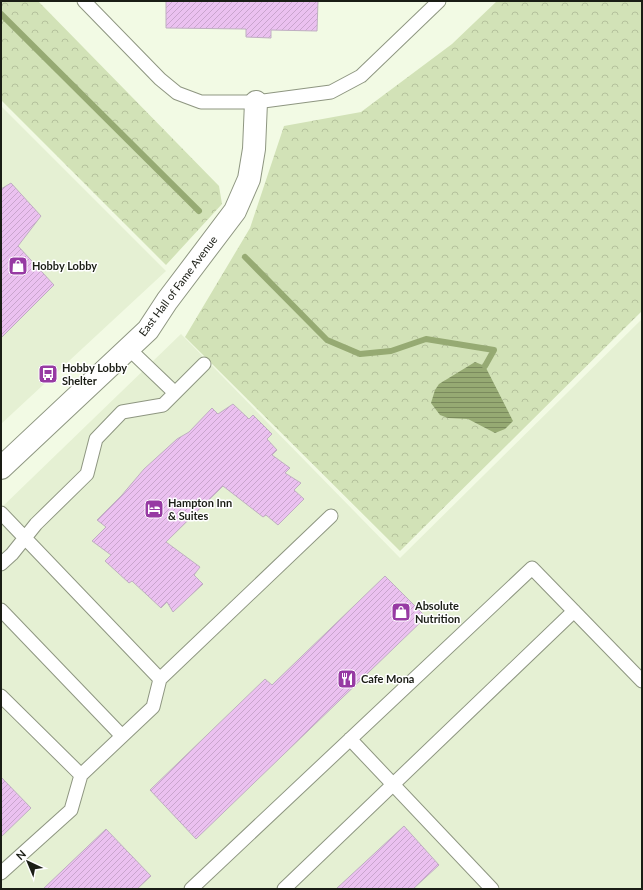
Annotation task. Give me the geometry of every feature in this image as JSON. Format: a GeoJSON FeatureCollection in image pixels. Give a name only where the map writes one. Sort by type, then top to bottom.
{"type":"FeatureCollection","features":[{"type":"Feature","properties":{"kind":"street","name":"East Hall of Fame Avenue"},"geometry":{"type":"LineString","coordinates":[[1,468],[148,330],[167,301],[235,210],[249,179],[254,149],[256,102]]}},
{"type":"Feature","properties":{"kind":"lane"},"geometry":{"type":"LineString","coordinates":[[84,1],[160,79],[177,93],[201,102],[256,102],[331,92],[361,76],[440,1]]}},
{"type":"Feature","properties":{"kind":"lane"},"geometry":{"type":"LineString","coordinates":[[128,348],[174,392]]}},
{"type":"Feature","properties":{"kind":"lane"},"geometry":{"type":"LineString","coordinates":[[1,564],[12,554],[36,524],[87,474],[96,439],[122,412],[162,405],[204,364]]}},
{"type":"Feature","properties":{"kind":"lane"},"geometry":{"type":"LineString","coordinates":[[1,513],[160,679]]}},
{"type":"Feature","properties":{"kind":"lane"},"geometry":{"type":"LineString","coordinates":[[1,873],[71,810],[81,776],[152,707],[160,679],[331,516]]}},
{"type":"Feature","properties":{"kind":"lane"},"geometry":{"type":"LineString","coordinates":[[191,889],[532,568],[642,681]]}},
{"type":"Feature","properties":{"kind":"lane"},"geometry":{"type":"LineString","coordinates":[[1,610],[122,736]]}},
{"type":"Feature","properties":{"kind":"lane"},"geometry":{"type":"LineString","coordinates":[[284,889],[574,611]]}},
{"type":"Feature","properties":{"kind":"lane"},"geometry":{"type":"LineString","coordinates":[[1,696],[81,776]]}},
{"type":"Feature","properties":{"kind":"lane"},"geometry":{"type":"LineString","coordinates":[[350,739],[492,889]]}},
{"type":"Feature","properties":{"kind":"shaded area"},"geometry":{"type":"Polygon","coordinates":[[[1,106],[166,271],[1,424],[1,106]]]}},
{"type":"Feature","properties":{"kind":"shaded area"},"geometry":{"type":"Polygon","coordinates":[[[642,319],[642,889],[1,889],[1,508],[181,334],[400,558],[642,319]]]}},
{"type":"Feature","properties":{"kind":"shaded area"},"geometry":{"type":"Polygon","coordinates":[[[475,362],[485,366],[513,421],[505,429],[495,433],[468,419],[448,418],[440,415],[431,403],[435,390],[439,384],[475,362]]]}},
{"type":"Feature","properties":{"kind":"green space"},"geometry":{"type":"Polygon","coordinates":[[[1,1],[38,1],[219,186],[222,204],[166,265],[1,100],[1,1]]]}},
{"type":"Feature","properties":{"kind":"green space"},"geometry":{"type":"Polygon","coordinates":[[[497,1],[642,1],[642,311],[400,551],[185,337],[250,228],[284,126],[361,112],[452,44],[497,1]]]}},
{"type":"Feature","properties":{"kind":"building"},"geometry":{"type":"Polygon","coordinates":[[[166,1],[318,1],[317,31],[271,30],[271,38],[246,37],[246,29],[166,28],[166,1]]]}},
{"type":"Feature","properties":{"kind":"building","name":"Hobby Lobby"},"geometry":{"type":"Polygon","coordinates":[[[11,183],[41,216],[18,246],[54,285],[1,338],[1,189],[11,183]]]}},
{"type":"Feature","properties":{"kind":"building","name":"Hampton Inn & Suites"},"geometry":{"type":"Polygon","coordinates":[[[233,404],[249,419],[253,415],[272,434],[267,439],[277,450],[272,455],[290,468],[285,473],[301,483],[294,490],[304,499],[278,525],[266,515],[263,517],[223,486],[166,542],[200,567],[194,575],[203,584],[173,612],[167,602],[161,608],[132,581],[129,583],[105,561],[111,555],[92,541],[106,527],[97,520],[122,495],[144,469],[177,439],[189,432],[212,408],[218,414],[233,404]]]}},
{"type":"Feature","properties":{"kind":"building"},"geometry":{"type":"Polygon","coordinates":[[[385,576],[426,617],[196,839],[150,790],[265,679],[272,685],[385,576]]]}},
{"type":"Feature","properties":{"kind":"building"},"geometry":{"type":"Polygon","coordinates":[[[1,777],[31,808],[1,837],[1,777]]]}},
{"type":"Feature","properties":{"kind":"building"},"geometry":{"type":"Polygon","coordinates":[[[404,826],[439,865],[413,889],[336,889],[404,826]]]}},
{"type":"Feature","properties":{"kind":"building"},"geometry":{"type":"Polygon","coordinates":[[[106,829],[151,876],[137,889],[43,889],[106,829]]]}},
{"type":"Feature","properties":{"kind":"waterway"},"geometry":{"type":"LineString","coordinates":[[1,14],[199,211]]}},
{"type":"Feature","properties":{"kind":"waterway"},"geometry":{"type":"LineString","coordinates":[[245,257],[327,340],[360,354],[391,351],[426,339],[494,350],[485,366]]}},
{"type":"Feature","properties":{"kind":"place","name":"Hobby Lobby"},"geometry":{"type":"Point","coordinates":[18,266]}},
{"type":"Feature","properties":{"kind":"place","name":"Hobby Lobby Shelter"},"geometry":{"type":"Point","coordinates":[48,374]}},
{"type":"Feature","properties":{"kind":"place","name":"Hampton Inn & Suites"},"geometry":{"type":"Point","coordinates":[154,509]}},
{"type":"Feature","properties":{"kind":"place","name":"Absolute Nutrition"},"geometry":{"type":"Point","coordinates":[401,612]}},
{"type":"Feature","properties":{"kind":"place","name":"Cafe Mona"},"geometry":{"type":"Point","coordinates":[347,679]}}]}
